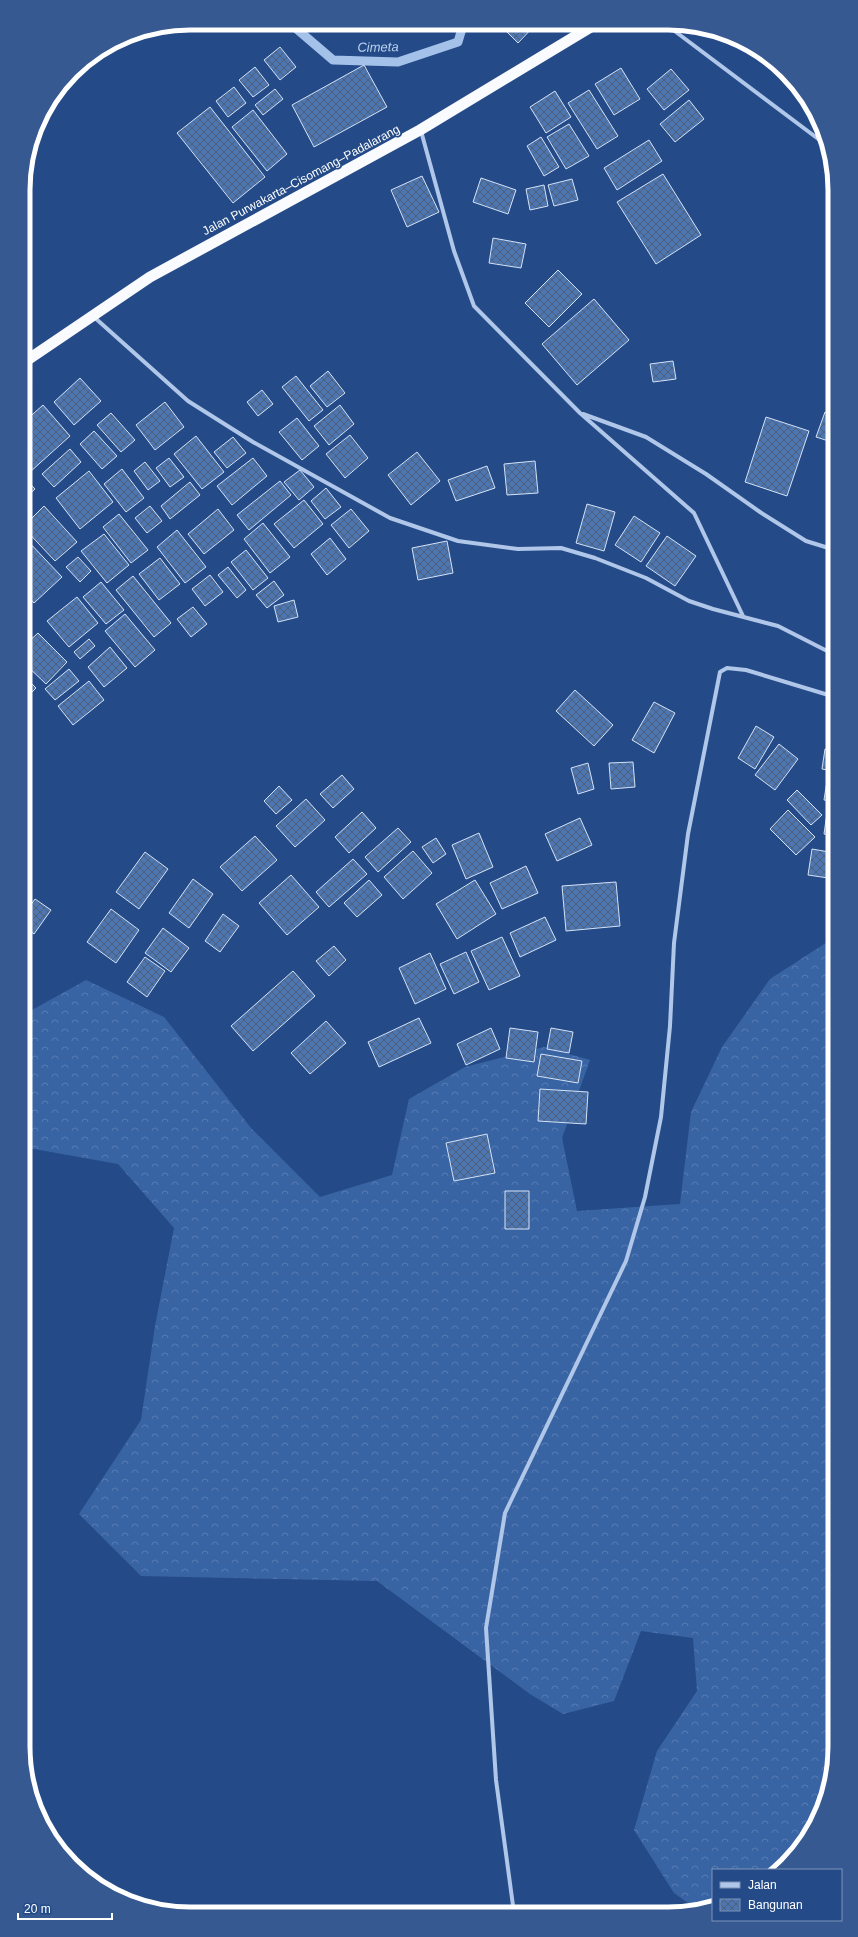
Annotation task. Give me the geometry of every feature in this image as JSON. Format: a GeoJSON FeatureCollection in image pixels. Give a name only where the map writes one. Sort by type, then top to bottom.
{"type":"FeatureCollection","features":[{"type":"Feature","properties":{"kind":"highway","name":"Jalan Purwakarta–Cisomang–Padalarang"},"geometry":{"type":"LineString","coordinates":[[30,357],[150,277],[420,130],[587,30]]}},
{"type":"Feature","properties":{"kind":"street"},"geometry":{"type":"LineString","coordinates":[[673,30],[821,141]]}},
{"type":"Feature","properties":{"kind":"street"},"geometry":{"type":"LineString","coordinates":[[420,130],[454,251],[474,306],[580,413],[694,513],[743,616]]}},
{"type":"Feature","properties":{"kind":"street"},"geometry":{"type":"LineString","coordinates":[[92,316],[188,401],[253,442],[390,518],[458,541],[518,549],[561,548],[595,558],[646,578],[689,601],[713,610],[743,616],[778,626],[828,651]]}},
{"type":"Feature","properties":{"kind":"street"},"geometry":{"type":"LineString","coordinates":[[580,413],[646,437],[706,474],[760,512],[806,541],[828,548]]}},
{"type":"Feature","properties":{"kind":"street"},"geometry":{"type":"LineString","coordinates":[[513,1907],[496,1780],[486,1628],[505,1513],[626,1261],[645,1198],[661,1117],[670,1026],[674,943],[688,834],[720,672],[726,668],[746,670],[828,695]]}},
{"type":"Feature","properties":{"kind":"green space"},"geometry":{"type":"Polygon","coordinates":[[[828,942],[828,1758],[823,1789],[812,1818],[795,1845],[788,1853],[772,1869],[712,1869],[712,1901],[692,1906],[674,1893],[634,1830],[657,1751],[697,1691],[693,1638],[641,1631],[614,1701],[563,1714],[530,1694],[377,1581],[141,1576],[79,1514],[141,1420],[155,1326],[174,1228],[118,1164],[30,1148],[30,1011],[86,980],[164,1017],[251,1128],[320,1197],[392,1175],[409,1099],[465,1067],[544,1047],[590,1060],[562,1138],[577,1211],[680,1204],[691,1112],[722,1047],[770,979],[828,942]]]}},
{"type":"Feature","properties":{"kind":"building"},"geometry":{"type":"Polygon","coordinates":[[[505,30],[530,30],[518,43],[505,30]]]}},
{"type":"Feature","properties":{"kind":"building"},"geometry":{"type":"Polygon","coordinates":[[[280,47],[296,67],[280,80],[264,60],[280,47]]]}},
{"type":"Feature","properties":{"kind":"building"},"geometry":{"type":"Polygon","coordinates":[[[364,65],[387,107],[314,147],[292,105],[364,65]]]}},
{"type":"Feature","properties":{"kind":"building"},"geometry":{"type":"Polygon","coordinates":[[[255,67],[269,85],[253,97],[239,80],[255,67]]]}},
{"type":"Feature","properties":{"kind":"building"},"geometry":{"type":"Polygon","coordinates":[[[621,68],[640,99],[614,115],[595,84],[621,68]]]}},
{"type":"Feature","properties":{"kind":"building"},"geometry":{"type":"Polygon","coordinates":[[[671,69],[689,90],[664,110],[647,89],[671,69]]]}},
{"type":"Feature","properties":{"kind":"building"},"geometry":{"type":"Polygon","coordinates":[[[234,87],[246,103],[228,117],[216,101],[234,87]]]}},
{"type":"Feature","properties":{"kind":"building"},"geometry":{"type":"Polygon","coordinates":[[[275,89],[283,99],[263,115],[255,105],[275,89]]]}},
{"type":"Feature","properties":{"kind":"building"},"geometry":{"type":"Polygon","coordinates":[[[589,90],[618,136],[597,149],[568,103],[589,90]]]}},
{"type":"Feature","properties":{"kind":"building"},"geometry":{"type":"Polygon","coordinates":[[[555,91],[571,117],[546,133],[530,107],[555,91]]]}},
{"type":"Feature","properties":{"kind":"building"},"geometry":{"type":"Polygon","coordinates":[[[689,100],[704,119],[675,142],[660,124],[689,100]]]}},
{"type":"Feature","properties":{"kind":"building"},"geometry":{"type":"Polygon","coordinates":[[[210,107],[265,177],[233,203],[177,133],[210,107]]]}},
{"type":"Feature","properties":{"kind":"building"},"geometry":{"type":"Polygon","coordinates":[[[253,110],[287,154],[267,171],[232,127],[253,110]]]}},
{"type":"Feature","properties":{"kind":"building"},"geometry":{"type":"Polygon","coordinates":[[[569,124],[589,156],[566,169],[547,137],[569,124]]]}},
{"type":"Feature","properties":{"kind":"building"},"geometry":{"type":"Polygon","coordinates":[[[541,137],[559,167],[544,176],[527,146],[541,137]]]}},
{"type":"Feature","properties":{"kind":"building"},"geometry":{"type":"Polygon","coordinates":[[[649,140],[662,161],[617,190],[604,168],[649,140]]]}},
{"type":"Feature","properties":{"kind":"building"},"geometry":{"type":"Polygon","coordinates":[[[663,174],[701,235],[656,264],[617,202],[663,174]]]}},
{"type":"Feature","properties":{"kind":"building"},"geometry":{"type":"Polygon","coordinates":[[[422,176],[439,212],[407,227],[391,190],[422,176]]]}},
{"type":"Feature","properties":{"kind":"building"},"geometry":{"type":"Polygon","coordinates":[[[481,178],[516,190],[508,214],[473,202],[481,178]]]}},
{"type":"Feature","properties":{"kind":"building"},"geometry":{"type":"Polygon","coordinates":[[[572,179],[578,200],[554,206],[548,185],[572,179]]]}},
{"type":"Feature","properties":{"kind":"building"},"geometry":{"type":"Polygon","coordinates":[[[544,185],[548,206],[530,210],[526,189],[544,185]]]}},
{"type":"Feature","properties":{"kind":"building"},"geometry":{"type":"Polygon","coordinates":[[[493,238],[526,244],[521,268],[489,263],[493,238]]]}},
{"type":"Feature","properties":{"kind":"building"},"geometry":{"type":"Polygon","coordinates":[[[558,270],[582,294],[549,327],[525,303],[558,270]]]}},
{"type":"Feature","properties":{"kind":"building"},"geometry":{"type":"Polygon","coordinates":[[[594,299],[629,340],[577,385],[542,344],[594,299]]]}},
{"type":"Feature","properties":{"kind":"building"},"geometry":{"type":"Polygon","coordinates":[[[673,361],[676,379],[653,382],[650,364],[673,361]]]}},
{"type":"Feature","properties":{"kind":"building"},"geometry":{"type":"Polygon","coordinates":[[[328,371],[345,393],[327,407],[310,386],[328,371]]]}},
{"type":"Feature","properties":{"kind":"building"},"geometry":{"type":"Polygon","coordinates":[[[296,376],[323,410],[309,421],[282,387],[296,376]]]}},
{"type":"Feature","properties":{"kind":"building"},"geometry":{"type":"Polygon","coordinates":[[[80,378],[101,401],[74,425],[54,402],[80,378]]]}},
{"type":"Feature","properties":{"kind":"building"},"geometry":{"type":"Polygon","coordinates":[[[262,390],[273,404],[258,416],[247,402],[262,390]]]}},
{"type":"Feature","properties":{"kind":"building"},"geometry":{"type":"Polygon","coordinates":[[[165,402],[184,427],[155,450],[136,425],[165,402]]]}},
{"type":"Feature","properties":{"kind":"building"},"geometry":{"type":"Polygon","coordinates":[[[43,405],[70,436],[30,472],[30,417],[43,405]]]}},
{"type":"Feature","properties":{"kind":"building"},"geometry":{"type":"Polygon","coordinates":[[[340,405],[354,424],[329,445],[314,426],[340,405]]]}},
{"type":"Feature","properties":{"kind":"building"},"geometry":{"type":"Polygon","coordinates":[[[825,412],[828,413],[828,441],[816,437],[825,412]]]}},
{"type":"Feature","properties":{"kind":"building"},"geometry":{"type":"Polygon","coordinates":[[[111,413],[135,440],[121,452],[97,425],[111,413]]]}},
{"type":"Feature","properties":{"kind":"building"},"geometry":{"type":"Polygon","coordinates":[[[766,417],[809,431],[787,496],[745,482],[766,417]]]}},
{"type":"Feature","properties":{"kind":"building"},"geometry":{"type":"Polygon","coordinates":[[[297,418],[319,446],[302,460],[279,432],[297,418]]]}},
{"type":"Feature","properties":{"kind":"building"},"geometry":{"type":"Polygon","coordinates":[[[94,431],[117,456],[102,469],[80,444],[94,431]]]}},
{"type":"Feature","properties":{"kind":"building"},"geometry":{"type":"Polygon","coordinates":[[[350,435],[368,458],[345,478],[326,454],[350,435]]]}},
{"type":"Feature","properties":{"kind":"building"},"geometry":{"type":"Polygon","coordinates":[[[196,436],[224,472],[202,489],[174,454],[196,436]]]}},
{"type":"Feature","properties":{"kind":"building"},"geometry":{"type":"Polygon","coordinates":[[[233,437],[246,453],[227,468],[214,452],[233,437]]]}},
{"type":"Feature","properties":{"kind":"building"},"geometry":{"type":"Polygon","coordinates":[[[70,449],[81,462],[54,487],[42,474],[70,449]]]}},
{"type":"Feature","properties":{"kind":"building"},"geometry":{"type":"Polygon","coordinates":[[[417,452],[440,481],[411,505],[388,475],[417,452]]]}},
{"type":"Feature","properties":{"kind":"building"},"geometry":{"type":"Polygon","coordinates":[[[169,458],[184,477],[170,487],[156,468],[169,458]]]}},
{"type":"Feature","properties":{"kind":"building"},"geometry":{"type":"Polygon","coordinates":[[[253,458],[267,476],[232,505],[217,486],[253,458]]]}},
{"type":"Feature","properties":{"kind":"building"},"geometry":{"type":"Polygon","coordinates":[[[535,461],[538,493],[507,495],[504,464],[535,461]]]}},
{"type":"Feature","properties":{"kind":"building"},"geometry":{"type":"Polygon","coordinates":[[[145,462],[160,481],[148,490],[134,471],[145,462]]]}},
{"type":"Feature","properties":{"kind":"building"},"geometry":{"type":"Polygon","coordinates":[[[487,466],[495,488],[456,501],[448,480],[487,466]]]}},
{"type":"Feature","properties":{"kind":"building"},"geometry":{"type":"Polygon","coordinates":[[[122,469],[144,498],[126,512],[104,484],[122,469]]]}},
{"type":"Feature","properties":{"kind":"building"},"geometry":{"type":"Polygon","coordinates":[[[300,470],[314,487],[299,500],[284,482],[300,470]]]}},
{"type":"Feature","properties":{"kind":"building"},"geometry":{"type":"Polygon","coordinates":[[[89,471],[113,502],[80,529],[56,498],[89,471]]]}},
{"type":"Feature","properties":{"kind":"building"},"geometry":{"type":"Polygon","coordinates":[[[280,481],[291,495],[249,530],[237,515],[280,481]]]}},
{"type":"Feature","properties":{"kind":"building"},"geometry":{"type":"Polygon","coordinates":[[[190,482],[200,495],[170,519],[161,506],[190,482]]]}},
{"type":"Feature","properties":{"kind":"building"},"geometry":{"type":"Polygon","coordinates":[[[30,484],[35,489],[30,494],[30,484]]]}},
{"type":"Feature","properties":{"kind":"building"},"geometry":{"type":"Polygon","coordinates":[[[326,488],[341,507],[325,519],[311,501],[326,488]]]}},
{"type":"Feature","properties":{"kind":"building"},"geometry":{"type":"Polygon","coordinates":[[[304,500],[323,524],[294,548],[274,524],[304,500]]]}},
{"type":"Feature","properties":{"kind":"building"},"geometry":{"type":"Polygon","coordinates":[[[587,504],[615,512],[604,551],[576,543],[587,504]]]}},
{"type":"Feature","properties":{"kind":"building"},"geometry":{"type":"Polygon","coordinates":[[[44,506],[77,542],[55,561],[30,534],[30,520],[44,506]]]}},
{"type":"Feature","properties":{"kind":"building"},"geometry":{"type":"Polygon","coordinates":[[[150,506],[162,521],[147,533],[135,518],[150,506]]]}},
{"type":"Feature","properties":{"kind":"building"},"geometry":{"type":"Polygon","coordinates":[[[218,509],[234,530],[204,554],[188,534],[218,509]]]}},
{"type":"Feature","properties":{"kind":"building"},"geometry":{"type":"Polygon","coordinates":[[[351,509],[369,531],[349,548],[331,525],[351,509]]]}},
{"type":"Feature","properties":{"kind":"building"},"geometry":{"type":"Polygon","coordinates":[[[119,514],[148,550],[131,563],[103,527],[119,514]]]}},
{"type":"Feature","properties":{"kind":"building"},"geometry":{"type":"Polygon","coordinates":[[[634,516],[660,533],[641,562],[615,545],[634,516]]]}},
{"type":"Feature","properties":{"kind":"building"},"geometry":{"type":"Polygon","coordinates":[[[263,523],[290,557],[270,573],[244,539],[263,523]]]}},
{"type":"Feature","properties":{"kind":"building"},"geometry":{"type":"Polygon","coordinates":[[[177,530],[206,567],[185,583],[157,547],[177,530]]]}},
{"type":"Feature","properties":{"kind":"building"},"geometry":{"type":"Polygon","coordinates":[[[104,534],[129,565],[107,583],[81,551],[104,534]]]}},
{"type":"Feature","properties":{"kind":"building"},"geometry":{"type":"Polygon","coordinates":[[[667,536],[696,556],[675,586],[646,566],[667,536]]]}},
{"type":"Feature","properties":{"kind":"building"},"geometry":{"type":"Polygon","coordinates":[[[330,538],[346,559],[327,575],[311,554],[330,538]]]}},
{"type":"Feature","properties":{"kind":"building"},"geometry":{"type":"Polygon","coordinates":[[[447,541],[453,573],[418,580],[412,548],[447,541]]]}},
{"type":"Feature","properties":{"kind":"building"},"geometry":{"type":"Polygon","coordinates":[[[30,543],[62,577],[34,603],[30,599],[30,543]]]}},
{"type":"Feature","properties":{"kind":"building"},"geometry":{"type":"Polygon","coordinates":[[[246,550],[268,578],[253,590],[231,562],[246,550]]]}},
{"type":"Feature","properties":{"kind":"building"},"geometry":{"type":"Polygon","coordinates":[[[78,557],[91,571],[80,582],[66,567],[78,557]]]}},
{"type":"Feature","properties":{"kind":"building"},"geometry":{"type":"Polygon","coordinates":[[[160,558],[180,584],[159,600],[139,574],[160,558]]]}},
{"type":"Feature","properties":{"kind":"building"},"geometry":{"type":"Polygon","coordinates":[[[228,567],[246,590],[237,598],[218,575],[228,567]]]}},
{"type":"Feature","properties":{"kind":"building"},"geometry":{"type":"Polygon","coordinates":[[[210,575],[223,592],[205,606],[192,589],[210,575]]]}},
{"type":"Feature","properties":{"kind":"building"},"geometry":{"type":"Polygon","coordinates":[[[133,576],[171,623],[154,637],[116,590],[133,576]]]}},
{"type":"Feature","properties":{"kind":"building"},"geometry":{"type":"Polygon","coordinates":[[[274,581],[284,595],[267,608],[256,595],[274,581]]]}},
{"type":"Feature","properties":{"kind":"building"},"geometry":{"type":"Polygon","coordinates":[[[101,582],[124,610],[106,624],[83,597],[101,582]]]}},
{"type":"Feature","properties":{"kind":"building"},"geometry":{"type":"Polygon","coordinates":[[[77,597],[98,623],[69,647],[47,621],[77,597]]]}},
{"type":"Feature","properties":{"kind":"building"},"geometry":{"type":"Polygon","coordinates":[[[294,600],[298,617],[278,622],[274,606],[294,600]]]}},
{"type":"Feature","properties":{"kind":"building"},"geometry":{"type":"Polygon","coordinates":[[[193,607],[207,624],[191,637],[177,619],[193,607]]]}},
{"type":"Feature","properties":{"kind":"building"},"geometry":{"type":"Polygon","coordinates":[[[125,614],[155,650],[135,667],[105,631],[125,614]]]}},
{"type":"Feature","properties":{"kind":"building"},"geometry":{"type":"Polygon","coordinates":[[[38,633],[67,662],[46,684],[30,669],[30,640],[38,633]]]}},
{"type":"Feature","properties":{"kind":"building"},"geometry":{"type":"Polygon","coordinates":[[[89,639],[95,646],[80,659],[74,652],[89,639]]]}},
{"type":"Feature","properties":{"kind":"building"},"geometry":{"type":"Polygon","coordinates":[[[110,647],[127,668],[104,687],[88,667],[110,647]]]}},
{"type":"Feature","properties":{"kind":"building"},"geometry":{"type":"Polygon","coordinates":[[[69,669],[79,681],[55,700],[45,689],[69,669]]]}},
{"type":"Feature","properties":{"kind":"building"},"geometry":{"type":"Polygon","coordinates":[[[89,681],[104,700],[73,725],[58,706],[89,681]]]}},
{"type":"Feature","properties":{"kind":"building"},"geometry":{"type":"Polygon","coordinates":[[[30,682],[36,688],[30,694],[30,682]]]}},
{"type":"Feature","properties":{"kind":"building"},"geometry":{"type":"Polygon","coordinates":[[[575,690],[613,725],[594,746],[556,711],[575,690]]]}},
{"type":"Feature","properties":{"kind":"building"},"geometry":{"type":"Polygon","coordinates":[[[654,702],[675,713],[654,753],[632,740],[654,702]]]}},
{"type":"Feature","properties":{"kind":"building"},"geometry":{"type":"Polygon","coordinates":[[[756,726],[774,737],[755,769],[738,758],[756,726]]]}},
{"type":"Feature","properties":{"kind":"building"},"geometry":{"type":"Polygon","coordinates":[[[779,744],[798,759],[775,790],[755,775],[779,744]]]}},
{"type":"Feature","properties":{"kind":"building"},"geometry":{"type":"Polygon","coordinates":[[[825,749],[828,749],[828,770],[822,769],[825,749]]]}},
{"type":"Feature","properties":{"kind":"building"},"geometry":{"type":"Polygon","coordinates":[[[633,762],[635,787],[611,789],[609,763],[633,762]]]}},
{"type":"Feature","properties":{"kind":"building"},"geometry":{"type":"Polygon","coordinates":[[[588,763],[594,789],[578,794],[571,768],[588,763]]]}},
{"type":"Feature","properties":{"kind":"building"},"geometry":{"type":"Polygon","coordinates":[[[342,775],[354,789],[333,808],[320,794],[342,775]]]}},
{"type":"Feature","properties":{"kind":"building"},"geometry":{"type":"Polygon","coordinates":[[[827,781],[828,781],[828,800],[824,800],[827,781]]]}},
{"type":"Feature","properties":{"kind":"building"},"geometry":{"type":"Polygon","coordinates":[[[279,786],[292,800],[276,814],[264,801],[279,786]]]}},
{"type":"Feature","properties":{"kind":"building"},"geometry":{"type":"Polygon","coordinates":[[[797,790],[822,815],[811,825],[787,800],[797,790]]]}},
{"type":"Feature","properties":{"kind":"building"},"geometry":{"type":"Polygon","coordinates":[[[306,799],[325,820],[295,847],[276,826],[306,799]]]}},
{"type":"Feature","properties":{"kind":"building"},"geometry":{"type":"Polygon","coordinates":[[[788,810],[815,837],[796,855],[770,829],[788,810]]]}},
{"type":"Feature","properties":{"kind":"building"},"geometry":{"type":"Polygon","coordinates":[[[362,812],[376,828],[349,853],[335,837],[362,812]]]}},
{"type":"Feature","properties":{"kind":"building"},"geometry":{"type":"Polygon","coordinates":[[[827,813],[828,813],[828,835],[824,834],[827,813]]]}},
{"type":"Feature","properties":{"kind":"building"},"geometry":{"type":"Polygon","coordinates":[[[580,818],[592,845],[557,861],[545,834],[580,818]]]}},
{"type":"Feature","properties":{"kind":"building"},"geometry":{"type":"Polygon","coordinates":[[[398,828],[411,842],[378,872],[365,857],[398,828]]]}},
{"type":"Feature","properties":{"kind":"building"},"geometry":{"type":"Polygon","coordinates":[[[479,833],[493,867],[466,879],[452,845],[479,833]]]}},
{"type":"Feature","properties":{"kind":"building"},"geometry":{"type":"Polygon","coordinates":[[[255,836],[277,860],[242,891],[220,867],[255,836]]]}},
{"type":"Feature","properties":{"kind":"building"},"geometry":{"type":"Polygon","coordinates":[[[436,838],[446,854],[433,863],[422,847],[436,838]]]}},
{"type":"Feature","properties":{"kind":"building"},"geometry":{"type":"Polygon","coordinates":[[[812,849],[828,852],[828,878],[808,875],[812,849]]]}},
{"type":"Feature","properties":{"kind":"building"},"geometry":{"type":"Polygon","coordinates":[[[413,851],[432,873],[403,899],[384,877],[413,851]]]}},
{"type":"Feature","properties":{"kind":"building"},"geometry":{"type":"Polygon","coordinates":[[[145,852],[168,869],[139,909],[116,892],[145,852]]]}},
{"type":"Feature","properties":{"kind":"building"},"geometry":{"type":"Polygon","coordinates":[[[353,859],[367,874],[329,907],[316,892],[353,859]]]}},
{"type":"Feature","properties":{"kind":"building"},"geometry":{"type":"Polygon","coordinates":[[[526,866],[538,893],[502,909],[490,883],[526,866]]]}},
{"type":"Feature","properties":{"kind":"building"},"geometry":{"type":"Polygon","coordinates":[[[291,875],[319,907],[287,935],[259,903],[291,875]]]}},
{"type":"Feature","properties":{"kind":"building"},"geometry":{"type":"Polygon","coordinates":[[[193,879],[213,894],[189,928],[169,913],[193,879]]]}},
{"type":"Feature","properties":{"kind":"building"},"geometry":{"type":"Polygon","coordinates":[[[369,880],[382,895],[357,917],[344,903],[369,880]]]}},
{"type":"Feature","properties":{"kind":"building"},"geometry":{"type":"Polygon","coordinates":[[[475,880],[496,914],[457,939],[436,904],[475,880]]]}},
{"type":"Feature","properties":{"kind":"building"},"geometry":{"type":"Polygon","coordinates":[[[616,882],[620,926],[566,931],[562,886],[616,882]]]}},
{"type":"Feature","properties":{"kind":"building"},"geometry":{"type":"Polygon","coordinates":[[[35,899],[51,910],[34,934],[30,931],[30,906],[35,899]]]}},
{"type":"Feature","properties":{"kind":"building"},"geometry":{"type":"Polygon","coordinates":[[[111,909],[139,930],[116,963],[87,942],[111,909]]]}},
{"type":"Feature","properties":{"kind":"building"},"geometry":{"type":"Polygon","coordinates":[[[223,914],[239,926],[220,952],[205,941],[223,914]]]}},
{"type":"Feature","properties":{"kind":"building"},"geometry":{"type":"Polygon","coordinates":[[[545,917],[556,940],[520,957],[510,933],[545,917]]]}},
{"type":"Feature","properties":{"kind":"building"},"geometry":{"type":"Polygon","coordinates":[[[163,928],[189,948],[171,972],[145,953],[163,928]]]}},
{"type":"Feature","properties":{"kind":"building"},"geometry":{"type":"Polygon","coordinates":[[[502,937],[520,976],[489,990],[471,951],[502,937]]]}},
{"type":"Feature","properties":{"kind":"building"},"geometry":{"type":"Polygon","coordinates":[[[334,946],[346,960],[329,976],[316,961],[334,946]]]}},
{"type":"Feature","properties":{"kind":"building"},"geometry":{"type":"Polygon","coordinates":[[[466,952],[479,982],[454,994],[440,964],[466,952]]]}},
{"type":"Feature","properties":{"kind":"building"},"geometry":{"type":"Polygon","coordinates":[[[430,953],[446,989],[415,1004],[399,968],[430,953]]]}},
{"type":"Feature","properties":{"kind":"building"},"geometry":{"type":"Polygon","coordinates":[[[145,957],[165,971],[147,997],[127,982],[145,957]]]}},
{"type":"Feature","properties":{"kind":"building"},"geometry":{"type":"Polygon","coordinates":[[[293,971],[315,996],[253,1051],[231,1026],[293,971]]]}},
{"type":"Feature","properties":{"kind":"building"},"geometry":{"type":"Polygon","coordinates":[[[419,1018],[431,1043],[379,1067],[368,1042],[419,1018]]]}},
{"type":"Feature","properties":{"kind":"building"},"geometry":{"type":"Polygon","coordinates":[[[326,1021],[346,1043],[310,1074],[291,1053],[326,1021]]]}},
{"type":"Feature","properties":{"kind":"building"},"geometry":{"type":"Polygon","coordinates":[[[491,1028],[500,1049],[466,1065],[457,1044],[491,1028]]]}},
{"type":"Feature","properties":{"kind":"building"},"geometry":{"type":"Polygon","coordinates":[[[510,1028],[538,1032],[534,1062],[506,1058],[510,1028]]]}},
{"type":"Feature","properties":{"kind":"building"},"geometry":{"type":"Polygon","coordinates":[[[551,1028],[573,1032],[569,1053],[547,1049],[551,1028]]]}},
{"type":"Feature","properties":{"kind":"building"},"geometry":{"type":"Polygon","coordinates":[[[541,1054],[582,1061],[578,1083],[537,1076],[541,1054]]]}},
{"type":"Feature","properties":{"kind":"building"},"geometry":{"type":"Polygon","coordinates":[[[540,1089],[588,1092],[586,1124],[538,1121],[540,1089]]]}},
{"type":"Feature","properties":{"kind":"building"},"geometry":{"type":"Polygon","coordinates":[[[487,1134],[495,1173],[454,1181],[446,1143],[487,1134]]]}},
{"type":"Feature","properties":{"kind":"building"},"geometry":{"type":"Polygon","coordinates":[[[505,1191],[529,1191],[529,1229],[505,1229],[505,1191]]]}},
{"type":"Feature","properties":{"kind":"waterway","name":"Cimeta"},"geometry":{"type":"LineString","coordinates":[[298,30],[333,60],[398,62],[458,42],[462,30]]}}]}
